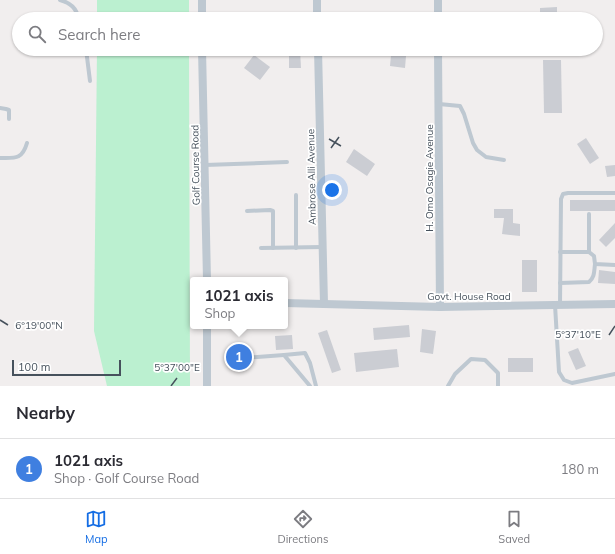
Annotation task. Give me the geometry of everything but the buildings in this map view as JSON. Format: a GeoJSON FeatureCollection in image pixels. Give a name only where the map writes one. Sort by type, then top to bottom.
{"type":"FeatureCollection","features":[{"type":"Feature","properties":{"kind":"street"},"geometry":{"type":"LineString","coordinates":[[202,0],[202,12]]}},
{"type":"Feature","properties":{"kind":"street"},"geometry":{"type":"LineString","coordinates":[[317,0],[317,12]]}},
{"type":"Feature","properties":{"kind":"street"},"geometry":{"type":"LineString","coordinates":[[438,0],[438,12]]}},
{"type":"Feature","properties":{"kind":"street","name":"Golf Course Road"},"geometry":{"type":"LineString","coordinates":[[202,56],[207,277]]}},
{"type":"Feature","properties":{"kind":"street","name":"Ambrose Alli Avenue"},"geometry":{"type":"LineString","coordinates":[[318,56],[324,304]]}},
{"type":"Feature","properties":{"kind":"street","name":"H. Omo Osagie Avenue"},"geometry":{"type":"LineString","coordinates":[[438,56],[440,307]]}},
{"type":"Feature","properties":{"kind":"street","name":"Govt. House Road"},"geometry":{"type":"LineString","coordinates":[[288,303],[440,307],[615,304]]}},
{"type":"Feature","properties":{"kind":"street"},"geometry":{"type":"LineString","coordinates":[[207,329],[207,386]]}},
{"type":"Feature","properties":{"kind":"lane"},"geometry":{"type":"LineString","coordinates":[[60,0],[68,2],[74,6],[77,12]]}},
{"type":"Feature","properties":{"kind":"lane"},"geometry":{"type":"LineString","coordinates":[[87,56],[90,81]]}},
{"type":"Feature","properties":{"kind":"lane"},"geometry":{"type":"LineString","coordinates":[[439,104],[460,106],[473,143],[477,150],[486,157],[504,160]]}},
{"type":"Feature","properties":{"kind":"lane"},"geometry":{"type":"LineString","coordinates":[[0,108],[9,110],[9,119]]}},
{"type":"Feature","properties":{"kind":"lane"},"geometry":{"type":"LineString","coordinates":[[0,158],[16,158],[20,156],[23,153],[27,143]]}},
{"type":"Feature","properties":{"kind":"lane"},"geometry":{"type":"LineString","coordinates":[[204,164],[287,162]]}},
{"type":"Feature","properties":{"kind":"lane"},"geometry":{"type":"LineString","coordinates":[[615,193],[563,194],[561,198],[560,282],[558,305],[558,372],[564,380],[572,383],[615,374]]}},
{"type":"Feature","properties":{"kind":"lane"},"geometry":{"type":"LineString","coordinates":[[296,195],[296,248]]}},
{"type":"Feature","properties":{"kind":"lane"},"geometry":{"type":"LineString","coordinates":[[247,211],[273,211],[273,248]]}},
{"type":"Feature","properties":{"kind":"lane"},"geometry":{"type":"LineString","coordinates":[[589,214],[589,252]]}},
{"type":"Feature","properties":{"kind":"lane"},"geometry":{"type":"LineString","coordinates":[[262,248],[322,248]]}},
{"type":"Feature","properties":{"kind":"lane"},"geometry":{"type":"LineString","coordinates":[[560,252],[589,252],[594,256],[595,264],[594,276],[589,282],[560,282]]}},
{"type":"Feature","properties":{"kind":"lane"},"geometry":{"type":"LineString","coordinates":[[595,264],[615,265]]}},
{"type":"Feature","properties":{"kind":"lane"},"geometry":{"type":"LineString","coordinates":[[231,359],[305,353],[310,363],[316,386]]}},
{"type":"Feature","properties":{"kind":"lane"},"geometry":{"type":"LineString","coordinates":[[284,355],[310,386]]}},
{"type":"Feature","properties":{"kind":"lane"},"geometry":{"type":"LineString","coordinates":[[448,386],[455,374],[471,359],[485,360],[498,373],[498,386]]}},
{"type":"Feature","properties":{"kind":"green space"},"geometry":{"type":"Polygon","coordinates":[[[97,0],[189,0],[189,12],[97,12],[97,0]]]}},
{"type":"Feature","properties":{"kind":"green space"},"geometry":{"type":"Polygon","coordinates":[[[97,56],[189,56],[190,386],[107,386],[94,331],[97,56]]]}},
{"type":"Feature","properties":{"kind":"place","name":"1021 axis"},"geometry":{"type":"Point","coordinates":[239,357]}}]}
